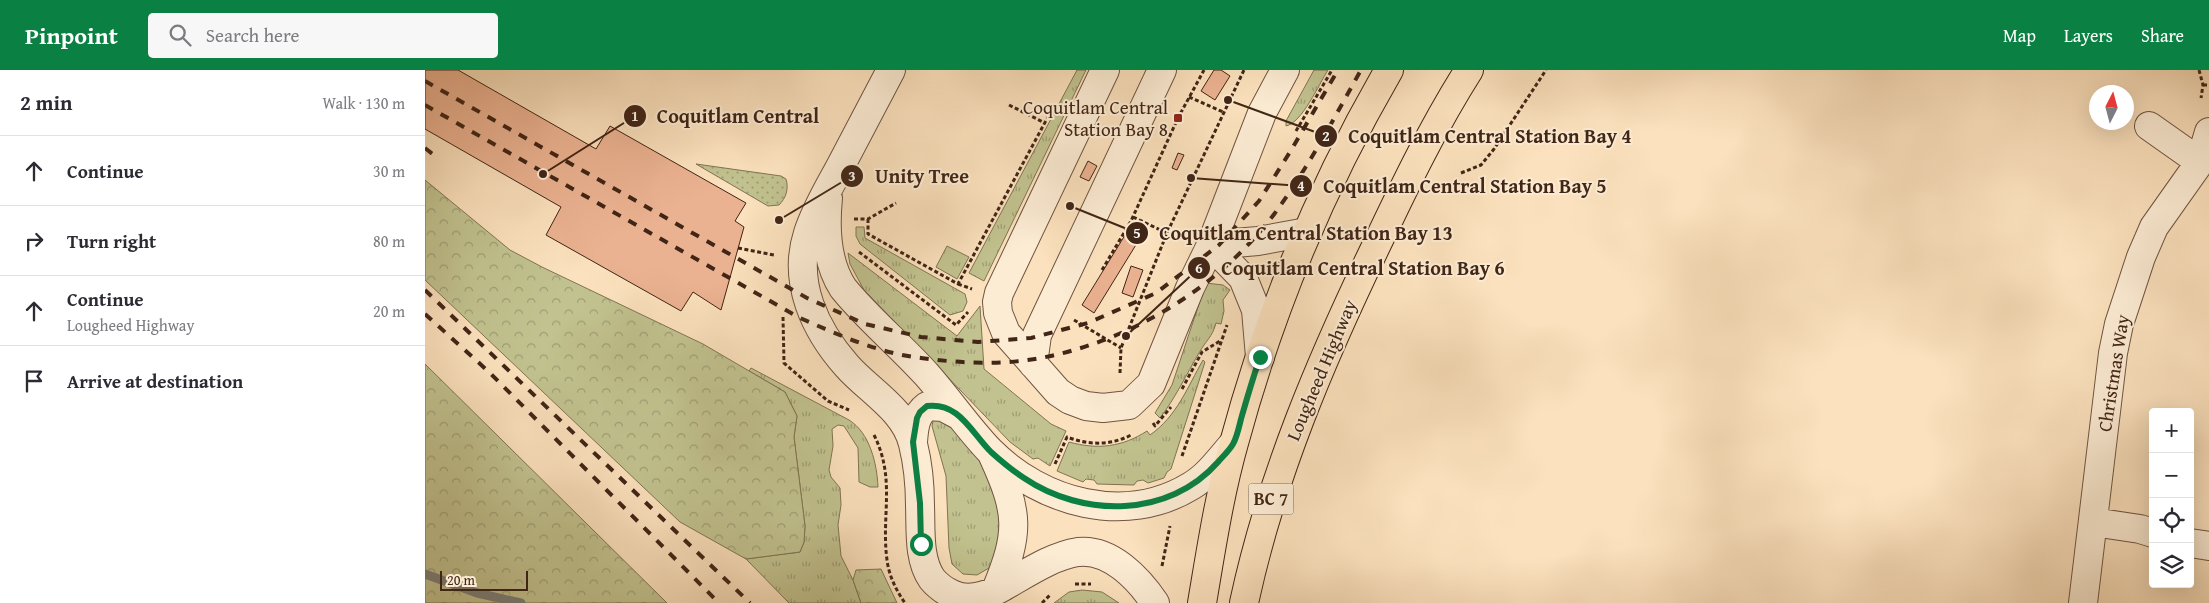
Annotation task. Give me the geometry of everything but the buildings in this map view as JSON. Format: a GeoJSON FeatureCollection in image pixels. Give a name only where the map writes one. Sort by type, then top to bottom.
{"type":"FeatureCollection","features":[{"type":"Feature","properties":{"kind":"main road","name":"BC 7"},"geometry":{"type":"LineString","coordinates":[[1202,603],[1216,518],[1233,444],[1260,357],[1307,232],[1365,112],[1389,70]]}},
{"type":"Feature","properties":{"kind":"main road","name":"Lougheed Highway"},"geometry":{"type":"LineString","coordinates":[[1244,603],[1268,508],[1307,397],[1356,287],[1409,177],[1452,97],[1469,70]]}},
{"type":"Feature","properties":{"kind":"street"},"geometry":{"type":"LineString","coordinates":[[891,70],[829,187],[808,232],[803,264],[807,300],[817,325],[832,350],[859,380],[899,416],[913,442]]}},
{"type":"Feature","properties":{"kind":"street"},"geometry":{"type":"LineString","coordinates":[[1105,70],[999,293],[998,313],[1006,333],[1058,392],[1070,400],[1087,406],[1103,408],[1129,406],[1151,384],[1190,288],[1211,245],[1262,113],[1285,70]]}},
{"type":"Feature","properties":{"kind":"street"},"geometry":{"type":"LineString","coordinates":[[1033,364],[1037,335],[1162,70]]}},
{"type":"Feature","properties":{"kind":"street"},"geometry":{"type":"LineString","coordinates":[[2149,126],[2205,160]]}},
{"type":"Feature","properties":{"kind":"street","name":"Christmas Way"},"geometry":{"type":"LineString","coordinates":[[2083,603],[2113,353],[2128,292],[2154,227],[2205,160],[2209,132]]}},
{"type":"Feature","properties":{"kind":"street"},"geometry":{"type":"LineString","coordinates":[[829,187],[826,227],[835,276],[852,300],[927,374],[991,452],[1023,478],[1048,493],[1089,504],[1114,507],[1143,504],[1173,496],[1192,486],[1207,474],[1233,444]]}},
{"type":"Feature","properties":{"kind":"street"},"geometry":{"type":"LineString","coordinates":[[1211,245],[1258,241],[1307,232]]}},
{"type":"Feature","properties":{"kind":"street"},"geometry":{"type":"LineString","coordinates":[[1211,245],[1243,278],[1256,310],[1260,357]]}},
{"type":"Feature","properties":{"kind":"street"},"geometry":{"type":"LineString","coordinates":[[960,416],[943,406],[927,406],[920,412],[917,418],[913,442],[920,503],[921,544],[924,558],[933,580],[953,596],[970,598],[986,596],[1066,555],[1089,552],[1106,558],[1120,566],[1143,588],[1155,603]]}},
{"type":"Feature","properties":{"kind":"street"},"geometry":{"type":"LineString","coordinates":[[991,452],[1007,486],[1013,511],[1014,530],[1009,560],[996,590]]}},
{"type":"Feature","properties":{"kind":"street"},"geometry":{"type":"LineString","coordinates":[[2093,522],[2149,532]]}},
{"type":"Feature","properties":{"kind":"street"},"geometry":{"type":"LineString","coordinates":[[2194,544],[2209,546]]}},
{"type":"Feature","properties":{"kind":"path"},"geometry":{"type":"LineString","coordinates":[[1097,278],[1133,217],[1189,97],[1204,70]]}},
{"type":"Feature","properties":{"kind":"path"},"geometry":{"type":"LineString","coordinates":[[1120,381],[1121,348],[1167,233],[1223,112],[1245,70]]}},
{"type":"Feature","properties":{"kind":"path"},"geometry":{"type":"LineString","coordinates":[[1296,131],[1332,70]]}},
{"type":"Feature","properties":{"kind":"path"},"geometry":{"type":"LineString","coordinates":[[1461,173],[1481,165],[1494,150],[1546,70]]}},
{"type":"Feature","properties":{"kind":"path"},"geometry":{"type":"LineString","coordinates":[[2199,70],[2203,85],[2201,98]]}},
{"type":"Feature","properties":{"kind":"path"},"geometry":{"type":"LineString","coordinates":[[2203,85],[2209,85]]}},
{"type":"Feature","properties":{"kind":"path"},"geometry":{"type":"LineString","coordinates":[[1189,97],[1223,112]]}},
{"type":"Feature","properties":{"kind":"path"},"geometry":{"type":"LineString","coordinates":[[1009,105],[1045,123]]}},
{"type":"Feature","properties":{"kind":"path"},"geometry":{"type":"LineString","coordinates":[[958,284],[1053,108]]}},
{"type":"Feature","properties":{"kind":"path"},"geometry":{"type":"LineString","coordinates":[[848,219],[868,219],[896,203]]}},
{"type":"Feature","properties":{"kind":"path"},"geometry":{"type":"LineString","coordinates":[[1133,217],[1167,233]]}},
{"type":"Feature","properties":{"kind":"path"},"geometry":{"type":"LineString","coordinates":[[868,219],[868,234],[958,284],[975,290],[974,296]]}},
{"type":"Feature","properties":{"kind":"path"},"geometry":{"type":"LineString","coordinates":[[739,248],[780,256]]}},
{"type":"Feature","properties":{"kind":"path"},"geometry":{"type":"LineString","coordinates":[[857,250],[956,325],[970,308]]}},
{"type":"Feature","properties":{"kind":"path"},"geometry":{"type":"LineString","coordinates":[[1077,311],[1070,319],[1121,348]]}},
{"type":"Feature","properties":{"kind":"path"},"geometry":{"type":"LineString","coordinates":[[1181,457],[1227,324]]}},
{"type":"Feature","properties":{"kind":"path"},"geometry":{"type":"LineString","coordinates":[[1053,469],[1067,437]]}},
{"type":"Feature","properties":{"kind":"path"},"geometry":{"type":"LineString","coordinates":[[887,490],[887,560],[894,584],[905,603]]}},
{"type":"Feature","properties":{"kind":"path"},"geometry":{"type":"LineString","coordinates":[[1162,567],[1171,520]]}},
{"type":"Feature","properties":{"kind":"green space"},"geometry":{"type":"Polygon","coordinates":[[[1077,70],[1086,70],[984,281],[969,273],[1077,70]]]}},
{"type":"Feature","properties":{"kind":"green space"},"geometry":{"type":"Polygon","coordinates":[[[1314,70],[1328,70],[1304,111],[1292,123],[1286,126],[1286,121],[1314,70]]]}},
{"type":"Feature","properties":{"kind":"green space"},"geometry":{"type":"Polygon","coordinates":[[[696,164],[781,176],[786,179],[786,193],[779,205],[768,206],[696,164]]]}},
{"type":"Feature","properties":{"kind":"green space"},"geometry":{"type":"Polygon","coordinates":[[[425,180],[510,250],[703,344],[785,392],[797,416],[794,437],[805,526],[804,542],[800,552],[746,559],[680,522],[425,280],[425,180]]]}},
{"type":"Feature","properties":{"kind":"green space"},"geometry":{"type":"Polygon","coordinates":[[[856,227],[864,227],[865,238],[965,294],[967,302],[963,311],[950,315],[860,244],[856,236],[856,227]]]}},
{"type":"Feature","properties":{"kind":"green space"},"geometry":{"type":"Polygon","coordinates":[[[947,246],[969,257],[957,279],[936,267],[947,246]]]}},
{"type":"Feature","properties":{"kind":"green space"},"geometry":{"type":"Polygon","coordinates":[[[848,253],[957,336],[980,306],[984,369],[1051,424],[1066,431],[1050,466],[1038,458],[1033,459],[1010,442],[864,290],[850,264],[848,253]]]}},
{"type":"Feature","properties":{"kind":"green space"},"geometry":{"type":"Polygon","coordinates":[[[1206,283],[1223,285],[1230,290],[1223,300],[1224,311],[1221,324],[1216,323],[1211,336],[1160,418],[1155,413],[1172,385],[1206,283]]]}},
{"type":"Feature","properties":{"kind":"green space"},"geometry":{"type":"Polygon","coordinates":[[[1203,360],[1205,362],[1171,469],[1164,478],[1148,483],[1143,480],[1137,481],[1134,485],[1097,484],[1094,480],[1086,479],[1083,482],[1057,471],[1069,442],[1090,446],[1109,446],[1128,441],[1147,431],[1150,435],[1174,410],[1203,360]]]}},
{"type":"Feature","properties":{"kind":"green space"},"geometry":{"type":"Polygon","coordinates":[[[425,364],[667,603],[425,603],[425,364]]]}},
{"type":"Feature","properties":{"kind":"green space"},"geometry":{"type":"Polygon","coordinates":[[[751,368],[849,420],[867,441],[874,459],[878,487],[870,487],[859,482],[858,448],[844,426],[838,425],[832,429],[833,446],[829,470],[831,477],[840,488],[841,505],[838,525],[841,556],[853,580],[861,603],[789,603],[746,559],[800,552],[804,542],[805,526],[794,437],[797,416],[785,392],[749,371],[751,368]]]}},
{"type":"Feature","properties":{"kind":"green space"},"geometry":{"type":"Polygon","coordinates":[[[936,418],[943,418],[974,450],[983,466],[998,505],[1002,532],[992,563],[989,568],[977,575],[963,574],[952,564],[949,548],[946,476],[932,426],[936,418]]]}},
{"type":"Feature","properties":{"kind":"green space"},"geometry":{"type":"Polygon","coordinates":[[[881,569],[897,603],[861,603],[853,580],[856,570],[881,569]]]}},
{"type":"Feature","properties":{"kind":"green space"},"geometry":{"type":"Polygon","coordinates":[[[1082,590],[1102,592],[1119,603],[1054,603],[1069,592],[1082,590]]]}},
{"type":"Feature","properties":{"kind":"waterway"},"geometry":{"type":"LineString","coordinates":[[425,574],[477,593],[521,603]]}},
{"type":"Feature","properties":{"kind":"railway"},"geometry":{"type":"LineString","coordinates":[[425,81],[807,298],[865,324],[921,337],[978,342],[1031,338],[1088,323],[1156,293],[1219,245],[1259,201],[1338,70]]}},
{"type":"Feature","properties":{"kind":"railway"},"geometry":{"type":"LineString","coordinates":[[425,105],[800,318],[874,348],[905,356],[935,360],[992,363],[1035,359],[1070,351],[1104,340],[1137,326],[1169,308],[1227,266],[1252,240],[1287,196],[1310,161],[1361,70]]}},
{"type":"Feature","properties":{"kind":"railway"},"geometry":{"type":"LineString","coordinates":[[425,148],[435,156]]}},
{"type":"Feature","properties":{"kind":"railway"},"geometry":{"type":"LineString","coordinates":[[425,290],[750,603]]}},
{"type":"Feature","properties":{"kind":"railway"},"geometry":{"type":"LineString","coordinates":[[425,314],[489,372],[719,603]]}},
{"type":"Feature","properties":{"kind":"place","name":"Coquitlam Central Station Bay 4"},"geometry":{"type":"Point","coordinates":[1228,100]}},
{"type":"Feature","properties":{"kind":"place","name":"Coquitlam Central Station Bay 8"},"geometry":{"type":"Point","coordinates":[1178,118]}},
{"type":"Feature","properties":{"kind":"place","name":"Coquitlam Central"},"geometry":{"type":"Point","coordinates":[543,174]}},
{"type":"Feature","properties":{"kind":"place","name":"Coquitlam Central Station Bay 5"},"geometry":{"type":"Point","coordinates":[1191,178]}},
{"type":"Feature","properties":{"kind":"place","name":"Coquitlam Central Station Bay 13"},"geometry":{"type":"Point","coordinates":[1070,206]}},
{"type":"Feature","properties":{"kind":"place","name":"Unity Tree"},"geometry":{"type":"Point","coordinates":[779,220]}},
{"type":"Feature","properties":{"kind":"place","name":"Coquitlam Central Station Bay 6"},"geometry":{"type":"Point","coordinates":[1126,336]}},
{"type":"Feature","properties":{"kind":"route"},"geometry":{"type":"LineString","coordinates":[[921,544],[917,461],[913,442],[917,418],[920,412],[927,406],[943,406],[952,410],[960,416],[991,452],[1023,478],[1048,493],[1089,504],[1114,507],[1143,504],[1173,496],[1192,486],[1207,474],[1233,444],[1260,357]]}}]}
